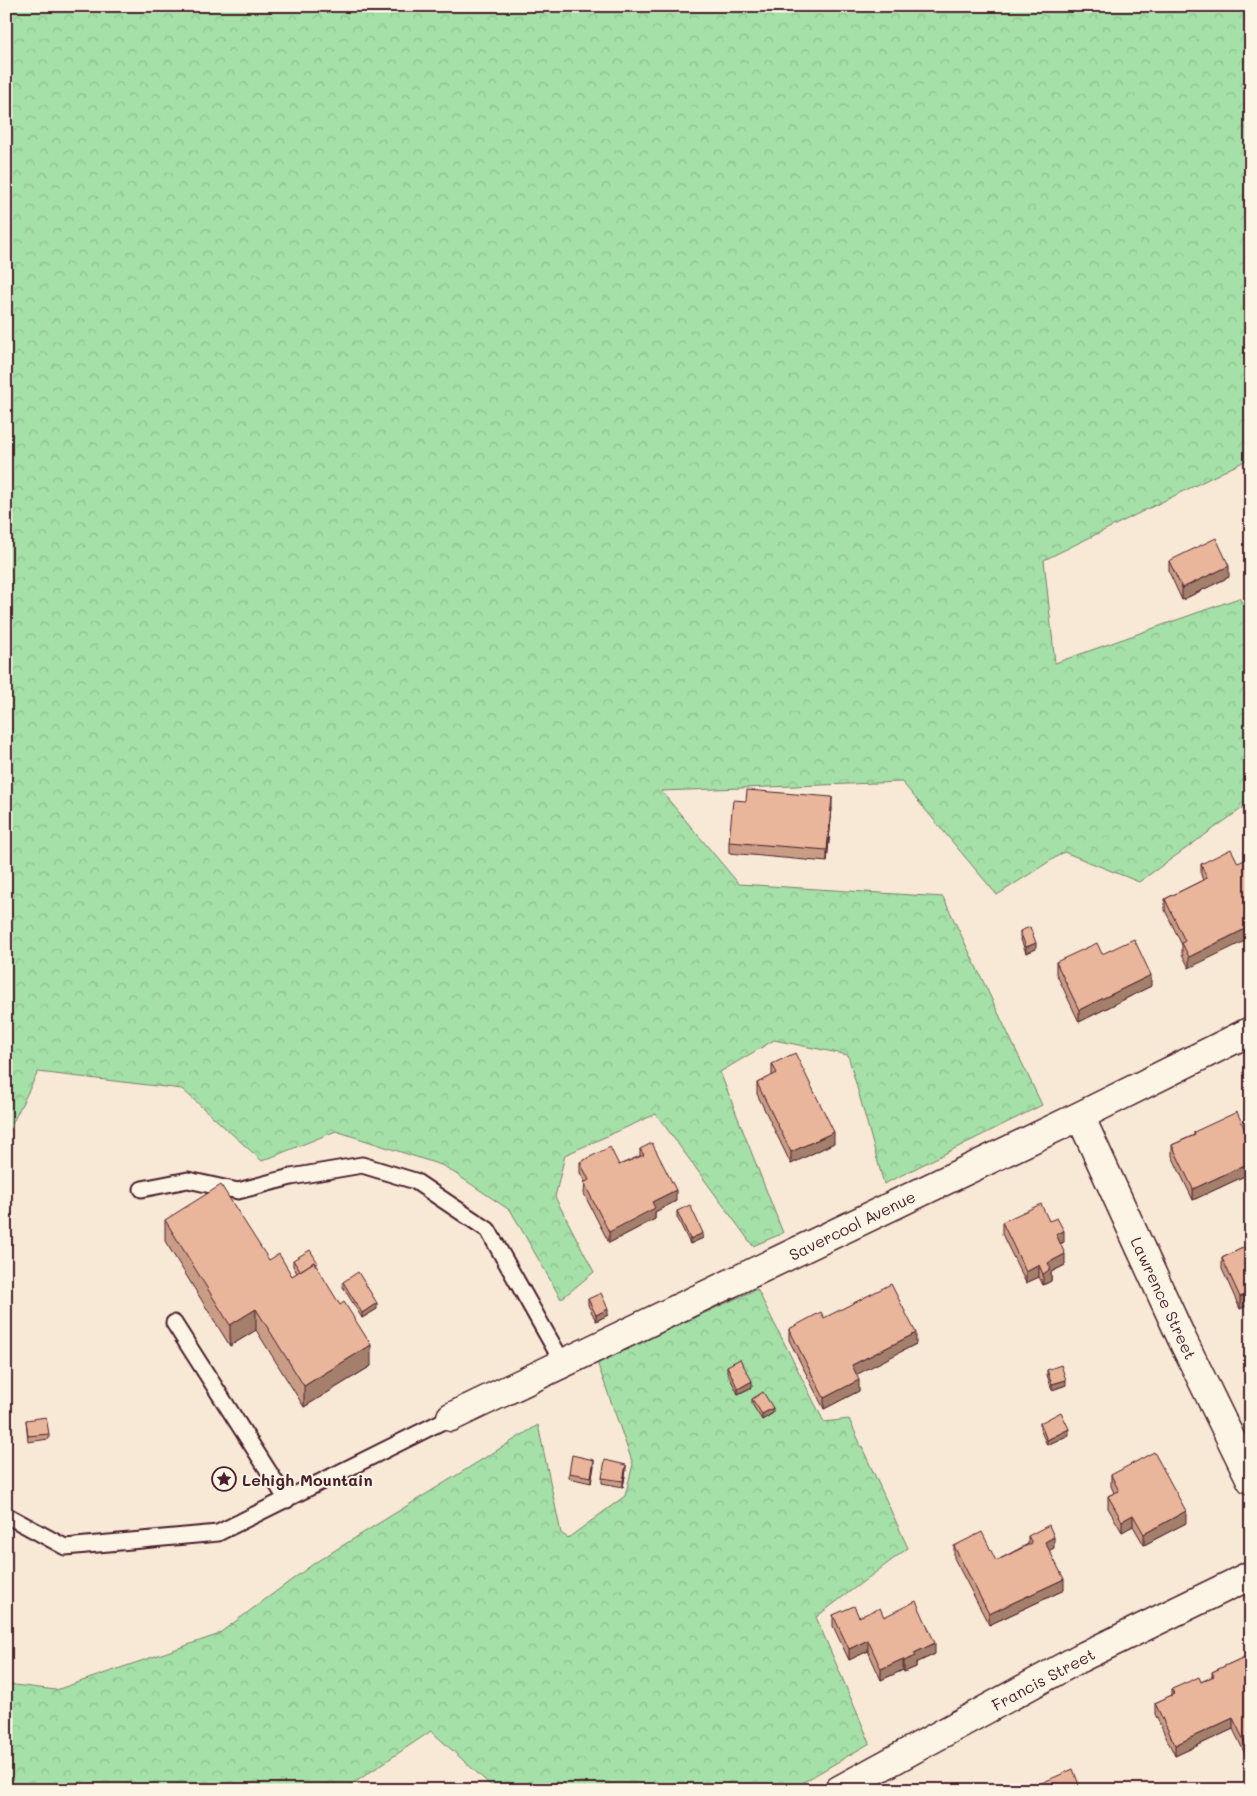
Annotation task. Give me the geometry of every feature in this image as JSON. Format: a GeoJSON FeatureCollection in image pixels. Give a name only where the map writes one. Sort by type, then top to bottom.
{"type":"FeatureCollection","features":[{"type":"Feature","properties":{"kind":"street","name":"Savercool Avenue"},"geometry":{"type":"LineString","coordinates":[[451,1417],[1080,1116],[1251,1031]]}},
{"type":"Feature","properties":{"kind":"street","name":"Lawrence Street"},"geometry":{"type":"LineString","coordinates":[[1080,1116],[1182,1339],[1251,1480]]}},
{"type":"Feature","properties":{"kind":"street","name":"Francis Street"},"geometry":{"type":"LineString","coordinates":[[839,1790],[1080,1658],[1251,1575]]}},
{"type":"Feature","properties":{"kind":"lane"},"geometry":{"type":"LineString","coordinates":[[142,1189],[188,1180],[238,1191],[291,1177],[362,1165],[415,1181],[488,1230],[563,1363]]}},
{"type":"Feature","properties":{"kind":"lane"},"geometry":{"type":"LineString","coordinates":[[174,1323],[287,1500]]}},
{"type":"Feature","properties":{"kind":"lane"},"geometry":{"type":"LineString","coordinates":[[6,1515],[65,1548],[218,1533],[451,1417]]}},
{"type":"Feature","properties":{"kind":"green space"},"geometry":{"type":"Polygon","coordinates":[[[6,6],[1251,6],[1251,458],[1044,560],[1055,663],[1239,598],[1251,615],[1251,802],[1139,882],[1064,852],[997,895],[902,782],[661,791],[739,884],[943,897],[1042,1105],[884,1184],[848,1055],[774,1040],[720,1072],[783,1233],[753,1246],[656,1114],[565,1155],[555,1197],[594,1272],[561,1299],[511,1211],[444,1166],[336,1131],[262,1161],[182,1089],[38,1072],[6,1136],[6,6]]]}},
{"type":"Feature","properties":{"kind":"green space"},"geometry":{"type":"Polygon","coordinates":[[[757,1289],[824,1422],[849,1419],[908,1548],[816,1617],[870,1743],[790,1790],[496,1790],[431,1731],[351,1785],[348,1790],[6,1790],[6,1684],[56,1690],[217,1635],[316,1562],[538,1425],[561,1533],[568,1538],[625,1496],[633,1464],[597,1362],[757,1289]]]}},
{"type":"Feature","properties":{"kind":"building"},"geometry":{"type":"Polygon","coordinates":[[[1216,538],[1229,566],[1182,588],[1169,561],[1216,538]]]}},
{"type":"Feature","properties":{"kind":"building"},"geometry":{"type":"Polygon","coordinates":[[[747,790],[832,797],[827,850],[729,842],[733,800],[746,801],[747,790]]]}},
{"type":"Feature","properties":{"kind":"building"},"geometry":{"type":"Polygon","coordinates":[[[1231,849],[1238,863],[1251,857],[1251,926],[1189,957],[1182,943],[1185,941],[1165,899],[1207,878],[1201,864],[1231,849]]]}},
{"type":"Feature","properties":{"kind":"building"},"geometry":{"type":"Polygon","coordinates":[[[1030,927],[1036,943],[1026,947],[1020,931],[1030,927]]]}},
{"type":"Feature","properties":{"kind":"building"},"geometry":{"type":"Polygon","coordinates":[[[1134,939],[1151,975],[1079,1010],[1056,962],[1097,943],[1102,954],[1134,939]]]}},
{"type":"Feature","properties":{"kind":"building"},"geometry":{"type":"Polygon","coordinates":[[[795,1053],[834,1132],[791,1152],[757,1083],[777,1073],[772,1064],[795,1053]]]}},
{"type":"Feature","properties":{"kind":"building"},"geometry":{"type":"Polygon","coordinates":[[[1237,1112],[1251,1143],[1251,1162],[1193,1189],[1172,1145],[1195,1135],[1194,1132],[1237,1112]]]}},
{"type":"Feature","properties":{"kind":"building"},"geometry":{"type":"Polygon","coordinates":[[[652,1143],[676,1190],[652,1202],[655,1208],[609,1232],[584,1183],[589,1180],[580,1162],[610,1147],[619,1165],[644,1155],[640,1149],[652,1143]]]}},
{"type":"Feature","properties":{"kind":"building"},"geometry":{"type":"Polygon","coordinates":[[[221,1185],[269,1260],[279,1254],[292,1276],[314,1262],[340,1305],[344,1302],[371,1345],[304,1386],[256,1309],[230,1325],[165,1220],[221,1185]]]}},
{"type":"Feature","properties":{"kind":"building"},"geometry":{"type":"Polygon","coordinates":[[[1041,1204],[1049,1221],[1057,1218],[1064,1231],[1056,1234],[1065,1254],[1048,1263],[1051,1269],[1043,1274],[1039,1265],[1026,1272],[1002,1222],[1041,1204]]]}},
{"type":"Feature","properties":{"kind":"building"},"geometry":{"type":"Polygon","coordinates":[[[690,1205],[703,1233],[690,1239],[677,1211],[690,1205]]]}},
{"type":"Feature","properties":{"kind":"building"},"geometry":{"type":"Polygon","coordinates":[[[1251,1244],[1251,1292],[1240,1297],[1222,1258],[1251,1244]]]}},
{"type":"Feature","properties":{"kind":"building"},"geometry":{"type":"Polygon","coordinates":[[[310,1250],[318,1263],[315,1265],[314,1262],[300,1271],[293,1260],[310,1250]]]}},
{"type":"Feature","properties":{"kind":"building"},"geometry":{"type":"Polygon","coordinates":[[[358,1272],[377,1303],[362,1313],[343,1282],[358,1272]]]}},
{"type":"Feature","properties":{"kind":"building"},"geometry":{"type":"Polygon","coordinates":[[[891,1284],[916,1333],[852,1365],[859,1380],[824,1398],[789,1329],[821,1312],[824,1318],[891,1284]]]}},
{"type":"Feature","properties":{"kind":"building"},"geometry":{"type":"Polygon","coordinates":[[[601,1293],[608,1309],[596,1315],[588,1299],[601,1293]]]}},
{"type":"Feature","properties":{"kind":"building"},"geometry":{"type":"Polygon","coordinates":[[[740,1359],[752,1381],[738,1389],[727,1366],[740,1359]]]}},
{"type":"Feature","properties":{"kind":"building"},"geometry":{"type":"Polygon","coordinates":[[[1061,1365],[1066,1380],[1052,1384],[1047,1370],[1061,1365]]]}},
{"type":"Feature","properties":{"kind":"building"},"geometry":{"type":"Polygon","coordinates":[[[763,1392],[773,1408],[762,1414],[752,1399],[763,1392]]]}},
{"type":"Feature","properties":{"kind":"building"},"geometry":{"type":"Polygon","coordinates":[[[1061,1412],[1069,1429],[1047,1440],[1040,1423],[1061,1412]]]}},
{"type":"Feature","properties":{"kind":"building"},"geometry":{"type":"Polygon","coordinates":[[[46,1417],[49,1434],[28,1436],[26,1420],[46,1417]]]}},
{"type":"Feature","properties":{"kind":"building"},"geometry":{"type":"Polygon","coordinates":[[[1154,1452],[1186,1511],[1144,1534],[1133,1515],[1122,1521],[1108,1496],[1119,1491],[1111,1475],[1154,1452]]]}},
{"type":"Feature","properties":{"kind":"building"},"geometry":{"type":"Polygon","coordinates":[[[572,1455],[594,1460],[591,1477],[569,1473],[572,1455]]]}},
{"type":"Feature","properties":{"kind":"building"},"geometry":{"type":"Polygon","coordinates":[[[605,1460],[626,1465],[623,1481],[602,1478],[605,1460]]]}},
{"type":"Feature","properties":{"kind":"building"},"geometry":{"type":"Polygon","coordinates":[[[1049,1525],[1054,1537],[1045,1542],[1064,1579],[989,1614],[954,1546],[982,1532],[996,1561],[1032,1543],[1028,1536],[1049,1525]]]}},
{"type":"Feature","properties":{"kind":"building"},"geometry":{"type":"Polygon","coordinates":[[[916,1601],[935,1643],[914,1653],[916,1656],[904,1661],[903,1659],[881,1669],[868,1640],[849,1649],[833,1615],[854,1606],[859,1617],[880,1608],[884,1617],[916,1601]]]}},
{"type":"Feature","properties":{"kind":"building"},"geometry":{"type":"Polygon","coordinates":[[[1251,1654],[1251,1747],[1248,1749],[1233,1718],[1175,1745],[1155,1703],[1174,1694],[1172,1689],[1199,1677],[1201,1682],[1214,1676],[1212,1672],[1251,1654]]]}},
{"type":"Feature","properties":{"kind":"building"},"geometry":{"type":"Polygon","coordinates":[[[1073,1769],[1081,1790],[1026,1790],[1073,1769]]]}},
{"type":"Feature","properties":{"kind":"place","name":"Lehigh Mountain"},"geometry":{"type":"Point","coordinates":[224,1479]}}]}
